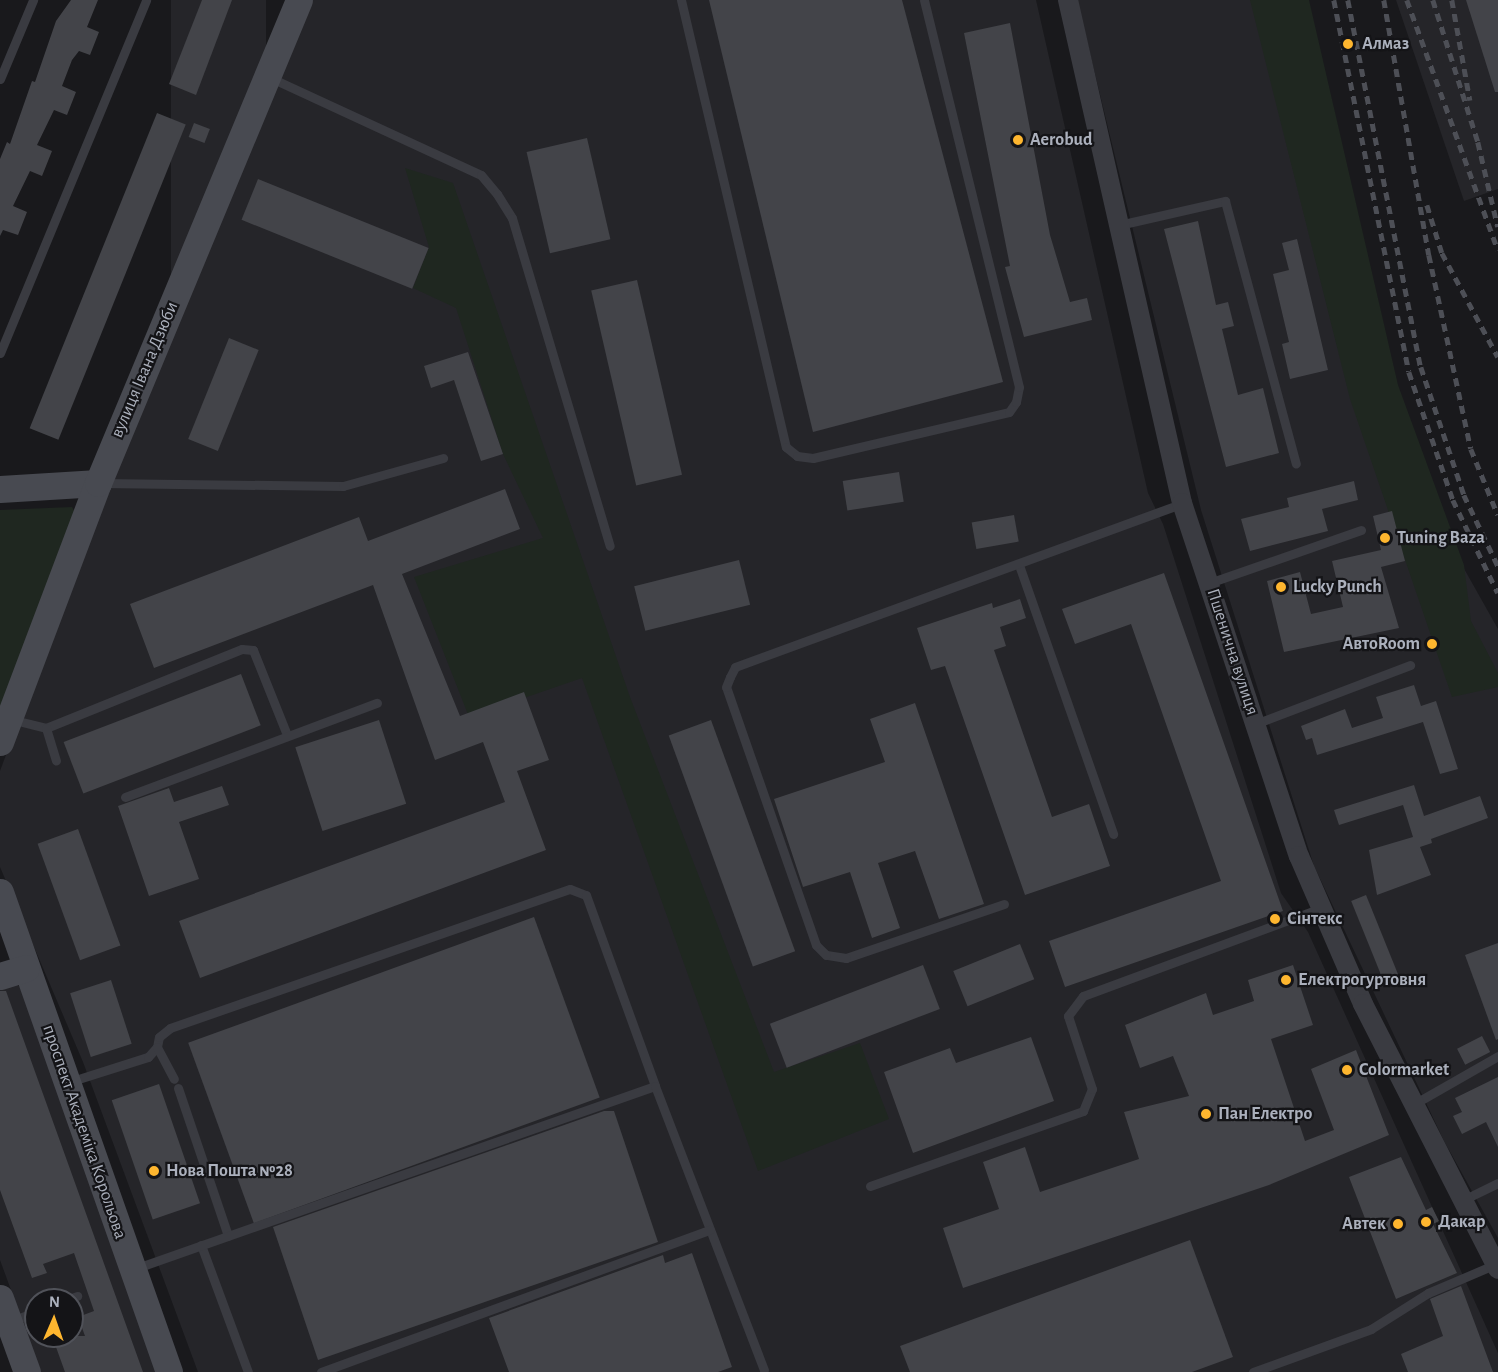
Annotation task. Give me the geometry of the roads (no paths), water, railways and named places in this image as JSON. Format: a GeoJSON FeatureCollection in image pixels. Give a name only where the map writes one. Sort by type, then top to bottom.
{"type":"FeatureCollection","features":[{"type":"Feature","properties":{"kind":"main road","name":"вулиця Івана Дзюби"},"geometry":{"type":"LineString","coordinates":[[4,730],[98,483],[299,0]]}},
{"type":"Feature","properties":{"kind":"main road"},"geometry":{"type":"LineString","coordinates":[[0,489],[98,483]]}},
{"type":"Feature","properties":{"kind":"main road","name":"проспект Академіка Корольова"},"geometry":{"type":"LineString","coordinates":[[0,892],[169,1372]]}},
{"type":"Feature","properties":{"kind":"main road"},"geometry":{"type":"LineString","coordinates":[[0,976],[27,968]]}},
{"type":"Feature","properties":{"kind":"main road"},"geometry":{"type":"LineString","coordinates":[[4,1310],[27,1372]]}},
{"type":"Feature","properties":{"kind":"street","name":"Пшенична вулиця"},"geometry":{"type":"LineString","coordinates":[[1068,0],[1182,503],[1299,856],[1414,1104],[1497,1266]]}},
{"type":"Feature","properties":{"kind":"lane"},"geometry":{"type":"LineString","coordinates":[[0,79],[33,0]]}},
{"type":"Feature","properties":{"kind":"lane"},"geometry":{"type":"LineString","coordinates":[[0,353],[146,0]]}},
{"type":"Feature","properties":{"kind":"lane"},"geometry":{"type":"LineString","coordinates":[[681,0],[786,447],[796,456],[813,458],[1009,412],[1016,402],[1019,387],[924,0]]}},
{"type":"Feature","properties":{"kind":"lane"},"geometry":{"type":"LineString","coordinates":[[268,77],[481,174],[497,194],[512,218],[610,546]]}},
{"type":"Feature","properties":{"kind":"lane"},"geometry":{"type":"LineString","coordinates":[[1119,225],[1225,201],[1296,464]]}},
{"type":"Feature","properties":{"kind":"lane"},"geometry":{"type":"LineString","coordinates":[[98,483],[343,486],[443,458]]}},
{"type":"Feature","properties":{"kind":"lane"},"geometry":{"type":"LineString","coordinates":[[1004,904],[846,958],[826,955],[816,945],[726,687],[735,667],[1019,565],[1182,503]]}},
{"type":"Feature","properties":{"kind":"lane"},"geometry":{"type":"LineString","coordinates":[[1209,584],[1361,530]]}},
{"type":"Feature","properties":{"kind":"lane"},"geometry":{"type":"LineString","coordinates":[[1019,565],[1113,834]]}},
{"type":"Feature","properties":{"kind":"lane"},"geometry":{"type":"LineString","coordinates":[[4,730],[46,728],[242,649],[253,650],[287,735]]}},
{"type":"Feature","properties":{"kind":"lane"},"geometry":{"type":"LineString","coordinates":[[1255,724],[1410,665]]}},
{"type":"Feature","properties":{"kind":"lane"},"geometry":{"type":"LineString","coordinates":[[126,796],[377,703]]}},
{"type":"Feature","properties":{"kind":"lane"},"geometry":{"type":"LineString","coordinates":[[46,728],[56,760]]}},
{"type":"Feature","properties":{"kind":"lane"},"geometry":{"type":"LineString","coordinates":[[67,1083],[148,1057],[157,1047],[159,1037],[170,1028],[570,889],[586,895],[655,1086],[764,1370]]}},
{"type":"Feature","properties":{"kind":"lane"},"geometry":{"type":"LineString","coordinates":[[870,1186],[1083,1111],[1092,1089],[1068,1016],[1083,996],[1322,908]]}},
{"type":"Feature","properties":{"kind":"lane"},"geometry":{"type":"LineString","coordinates":[[157,1047],[176,1083],[228,1236]]}},
{"type":"Feature","properties":{"kind":"lane"},"geometry":{"type":"LineString","coordinates":[[1414,1104],[1498,1056]]}},
{"type":"Feature","properties":{"kind":"lane"},"geometry":{"type":"LineString","coordinates":[[132,1269],[655,1086]]}},
{"type":"Feature","properties":{"kind":"lane"},"geometry":{"type":"LineString","coordinates":[[1463,1200],[1498,1183]]}},
{"type":"Feature","properties":{"kind":"lane"},"geometry":{"type":"LineString","coordinates":[[321,1372],[710,1230]]}},
{"type":"Feature","properties":{"kind":"lane"},"geometry":{"type":"LineString","coordinates":[[201,1245],[248,1372]]}},
{"type":"Feature","properties":{"kind":"lane"},"geometry":{"type":"LineString","coordinates":[[1253,1372],[1371,1329],[1428,1293],[1497,1266]]}},
{"type":"Feature","properties":{"kind":"lane"},"geometry":{"type":"LineString","coordinates":[[4,1310],[24,1311]]}},
{"type":"Feature","properties":{"kind":"railway"},"geometry":{"type":"LineString","coordinates":[[1334,0],[1409,372],[1453,500],[1498,593]]}},
{"type":"Feature","properties":{"kind":"railway"},"geometry":{"type":"LineString","coordinates":[[1348,0],[1421,367],[1464,495],[1498,566]]}},
{"type":"Feature","properties":{"kind":"railway"},"geometry":{"type":"LineString","coordinates":[[1384,0],[1429,255],[1471,449],[1498,515]]}},
{"type":"Feature","properties":{"kind":"railway"},"geometry":{"type":"LineString","coordinates":[[1407,0],[1498,250]]}},
{"type":"Feature","properties":{"kind":"railway"},"geometry":{"type":"LineString","coordinates":[[1433,0],[1478,142],[1498,227]]}},
{"type":"Feature","properties":{"kind":"railway"},"geometry":{"type":"LineString","coordinates":[[1452,0],[1470,100]]}},
{"type":"Feature","properties":{"kind":"railway"},"geometry":{"type":"LineString","coordinates":[[1427,205],[1442,253],[1498,357]]}},
{"type":"Feature","properties":{"kind":"place","name":"Алмаз"},"geometry":{"type":"Point","coordinates":[1348,44]}},
{"type":"Feature","properties":{"kind":"place","name":"Aerobud"},"geometry":{"type":"Point","coordinates":[1018,140]}},
{"type":"Feature","properties":{"kind":"place","name":"Tuning Baza"},"geometry":{"type":"Point","coordinates":[1385,538]}},
{"type":"Feature","properties":{"kind":"place","name":"Lucky Punch"},"geometry":{"type":"Point","coordinates":[1281,587]}},
{"type":"Feature","properties":{"kind":"place","name":"АвтоRoom"},"geometry":{"type":"Point","coordinates":[1432,644]}},
{"type":"Feature","properties":{"kind":"place","name":"Сінтекс"},"geometry":{"type":"Point","coordinates":[1275,919]}},
{"type":"Feature","properties":{"kind":"place","name":"Електрогуртовня"},"geometry":{"type":"Point","coordinates":[1286,980]}},
{"type":"Feature","properties":{"kind":"place","name":"Colormarket"},"geometry":{"type":"Point","coordinates":[1347,1070]}},
{"type":"Feature","properties":{"kind":"place","name":"Пан Електро"},"geometry":{"type":"Point","coordinates":[1206,1114]}},
{"type":"Feature","properties":{"kind":"place","name":"Нова Пошта №28"},"geometry":{"type":"Point","coordinates":[154,1171]}},
{"type":"Feature","properties":{"kind":"place","name":"Дакар"},"geometry":{"type":"Point","coordinates":[1426,1222]}},
{"type":"Feature","properties":{"kind":"place","name":"Автек"},"geometry":{"type":"Point","coordinates":[1398,1224]}}]}
